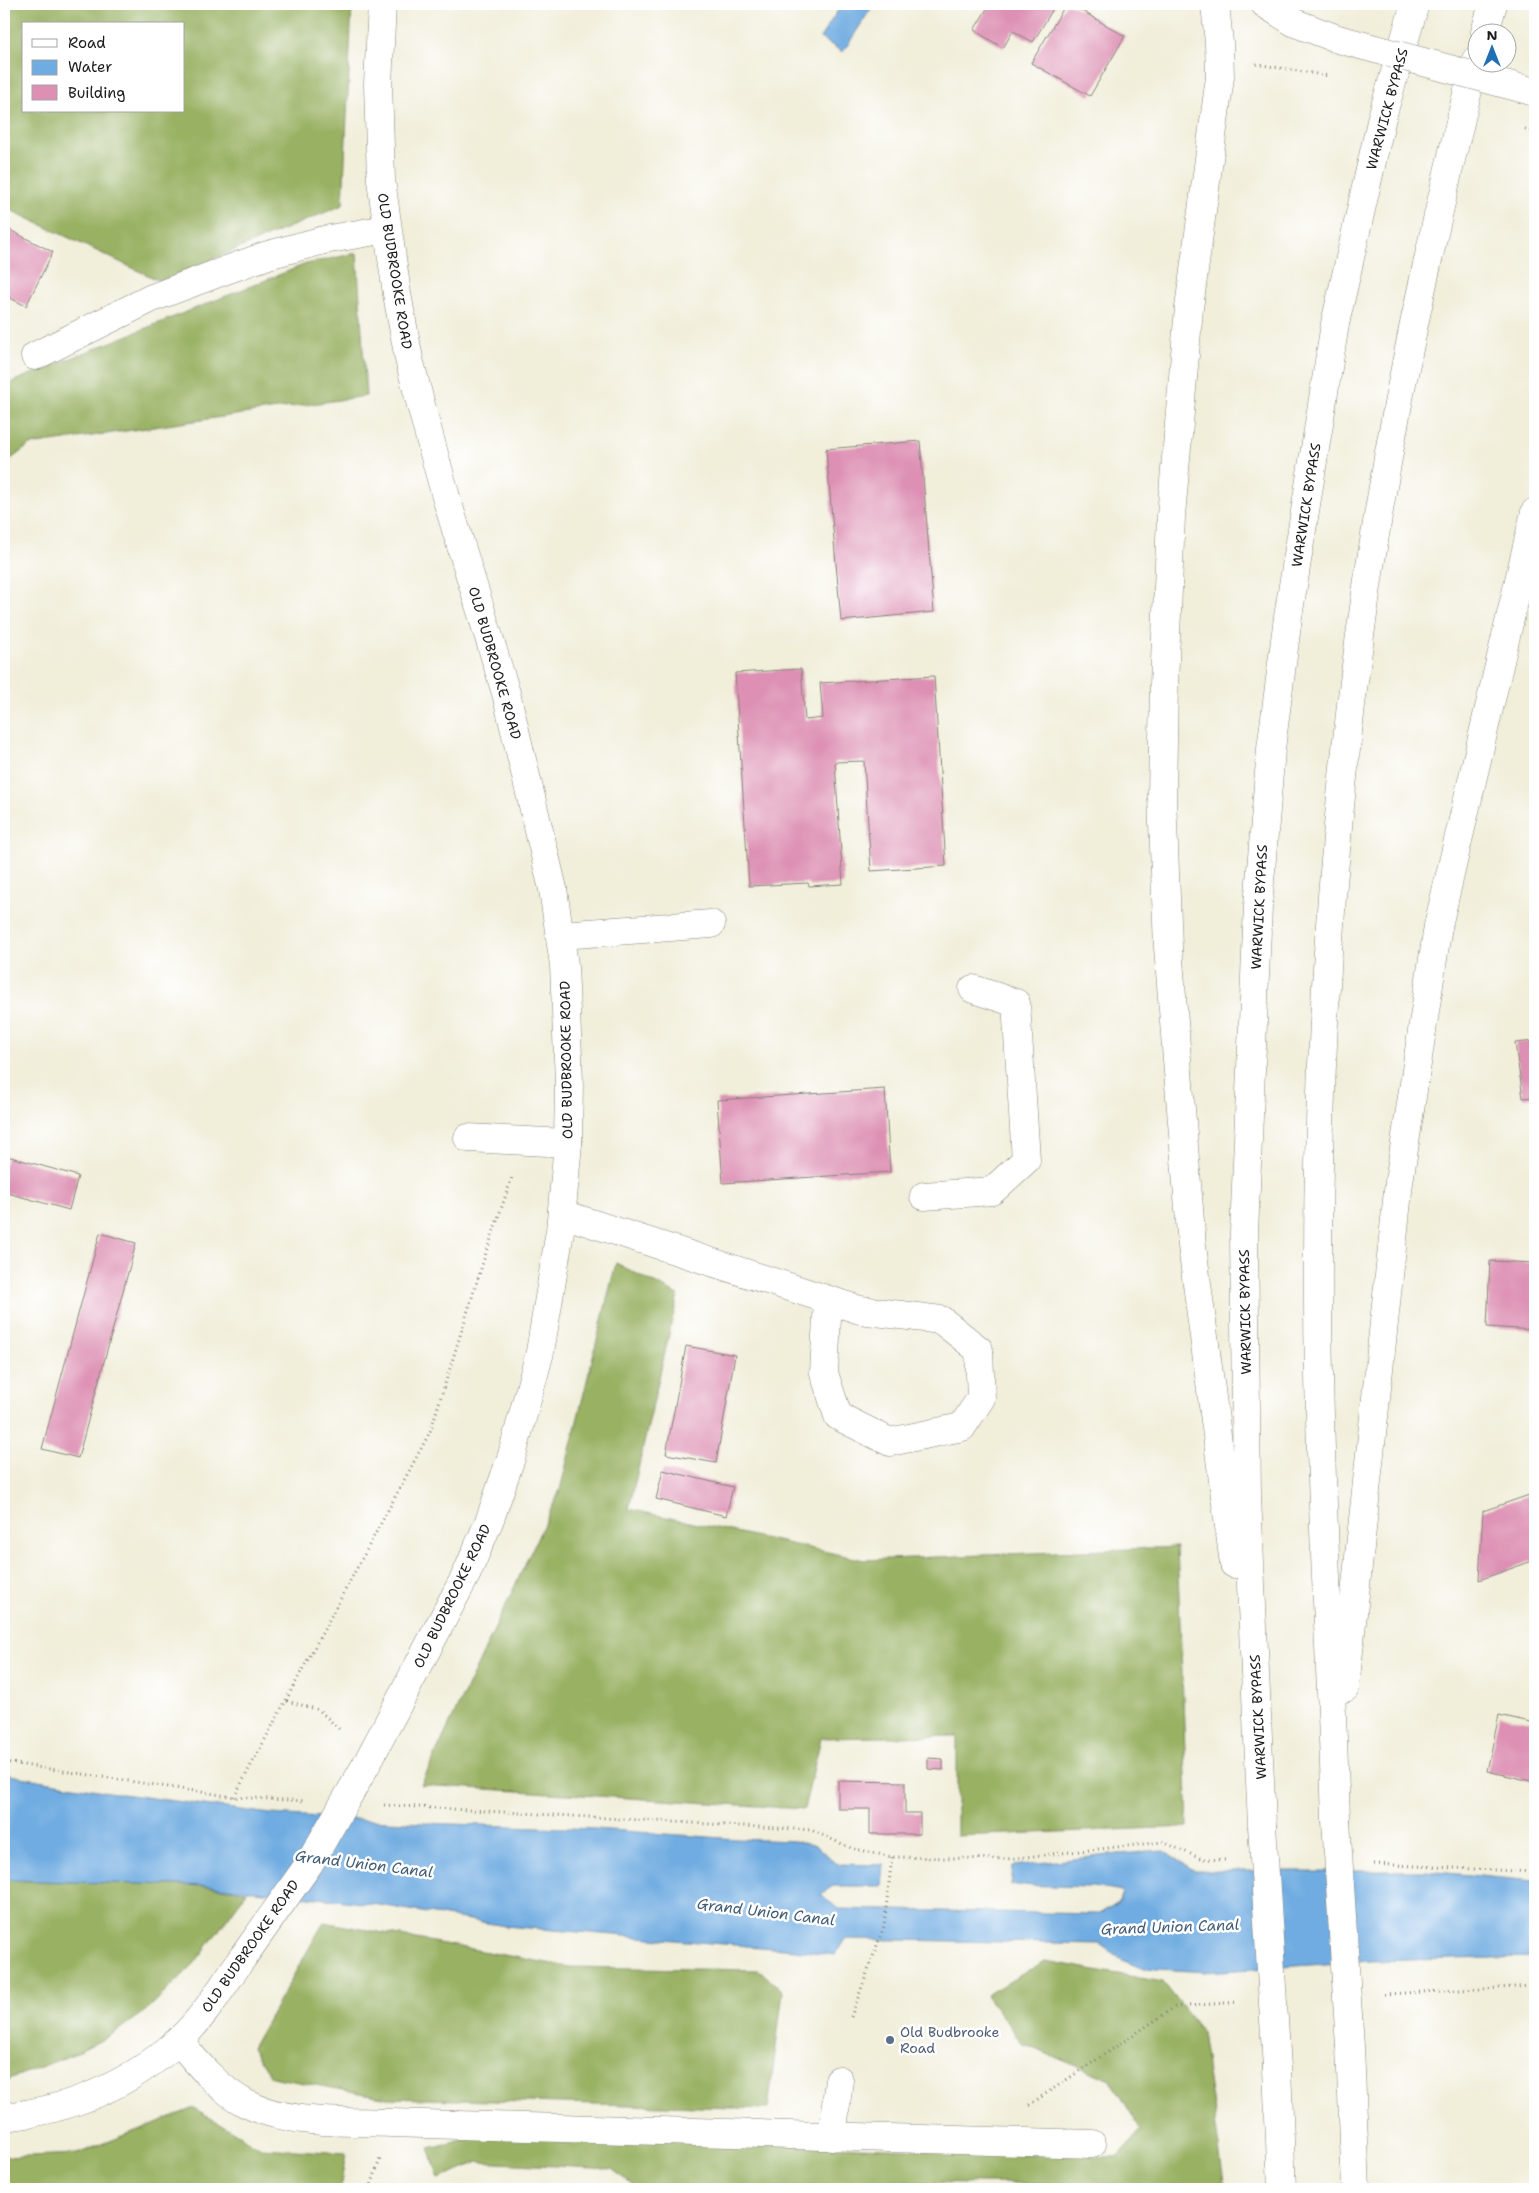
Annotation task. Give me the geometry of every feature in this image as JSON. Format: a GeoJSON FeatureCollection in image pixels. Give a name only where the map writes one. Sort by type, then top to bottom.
{"type":"FeatureCollection","features":[{"type":"Feature","properties":{"kind":"main road","name":"OLD BUDBROOKE ROAD"},"geometry":{"type":"LineString","coordinates":[[4,2117],[50,2110],[94,2096],[125,2079],[179,2040],[196,2022],[309,1864],[366,1766],[463,1582],[490,1519],[512,1455],[540,1352],[562,1214],[568,1143],[569,1081],[566,997],[561,935],[553,889],[506,693],[446,498],[409,359],[387,229],[381,180],[378,84],[382,4]]}},
{"type":"Feature","properties":{"kind":"main road"},"geometry":{"type":"LineString","coordinates":[[1214,4],[1219,44],[1220,77],[1189,308],[1172,516],[1164,686],[1162,797],[1168,947],[1192,1246],[1260,1756]]}},
{"type":"Feature","properties":{"kind":"main road"},"geometry":{"type":"LineString","coordinates":[[1265,4],[1295,23],[1338,39],[1535,92]]}},
{"type":"Feature","properties":{"kind":"main road","name":"WARWICK BYPASS"},"geometry":{"type":"LineString","coordinates":[[1282,2189],[1262,1825],[1247,1497],[1244,1233],[1258,906],[1270,749],[1288,617],[1335,324],[1382,117],[1415,4]]}},
{"type":"Feature","properties":{"kind":"main road"},"geometry":{"type":"LineString","coordinates":[[1487,22],[1493,4]]}},
{"type":"Feature","properties":{"kind":"main road"},"geometry":{"type":"LineString","coordinates":[[1356,2189],[1350,2048],[1336,1820],[1322,1449],[1318,1259],[1322,1084],[1329,929],[1340,805],[1355,678],[1382,488],[1412,329],[1462,110],[1473,72]]}},
{"type":"Feature","properties":{"kind":"main road"},"geometry":{"type":"LineString","coordinates":[[35,356],[152,298],[268,255],[324,240],[387,229]]}},
{"type":"Feature","properties":{"kind":"main road"},"geometry":{"type":"LineString","coordinates":[[1335,1781],[1400,1182],[1438,926],[1535,512]]}},
{"type":"Feature","properties":{"kind":"main road"},"geometry":{"type":"LineString","coordinates":[[561,935],[711,924]]}},
{"type":"Feature","properties":{"kind":"main road"},"geometry":{"type":"LineString","coordinates":[[924,1196],[992,1191],[1026,1160],[1016,1003],[973,989]]}},
{"type":"Feature","properties":{"kind":"main road"},"geometry":{"type":"LineString","coordinates":[[468,1138],[568,1143]]}},
{"type":"Feature","properties":{"kind":"main road"},"geometry":{"type":"LineString","coordinates":[[562,1214],[860,1310],[941,1320],[979,1350],[981,1398],[962,1427],[890,1442],[838,1416],[824,1373],[828,1300]]}},
{"type":"Feature","properties":{"kind":"main road"},"geometry":{"type":"LineString","coordinates":[[179,2040],[194,2059],[231,2094],[246,2103],[286,2116],[401,2124],[1092,2144]]}},
{"type":"Feature","properties":{"kind":"main road"},"geometry":{"type":"LineString","coordinates":[[832,2137],[839,2080]]}},
{"type":"Feature","properties":{"kind":"path"},"geometry":{"type":"LineString","coordinates":[[234,1797],[430,1432],[484,1258],[524,1142]]}},
{"type":"Feature","properties":{"kind":"path"},"geometry":{"type":"LineString","coordinates":[[287,1701],[319,1710],[339,1729]]}},
{"type":"Feature","properties":{"kind":"path"},"geometry":{"type":"LineString","coordinates":[[4,1762],[234,1797],[314,1801]]}},
{"type":"Feature","properties":{"kind":"path"},"geometry":{"type":"LineString","coordinates":[[384,1805],[811,1830],[851,1848],[892,1857],[1007,1860],[1163,1842],[1202,1859],[1231,1860]]}},
{"type":"Feature","properties":{"kind":"path"},"geometry":{"type":"LineString","coordinates":[[851,2017],[884,1926],[892,1857]]}},
{"type":"Feature","properties":{"kind":"path"},"geometry":{"type":"LineString","coordinates":[[1368,1864],[1535,1872]]}},
{"type":"Feature","properties":{"kind":"green space"},"geometry":{"type":"Polygon","coordinates":[[[4,4],[352,4],[343,205],[160,281],[4,207],[4,4]]]}},
{"type":"Feature","properties":{"kind":"green space"},"geometry":{"type":"Polygon","coordinates":[[[357,253],[366,396],[30,445],[4,464],[4,385],[306,264],[357,253]]]}},
{"type":"Feature","properties":{"kind":"green space"},"geometry":{"type":"Polygon","coordinates":[[[616,1263],[678,1295],[629,1509],[864,1560],[1177,1547],[1188,1827],[957,1836],[957,1736],[821,1738],[804,1809],[421,1785],[560,1490],[616,1263]]]}},
{"type":"Feature","properties":{"kind":"green space"},"geometry":{"type":"Polygon","coordinates":[[[4,1880],[210,1886],[247,1892],[194,1964],[148,2009],[111,2035],[74,2054],[4,2081],[4,1880]]]}},
{"type":"Feature","properties":{"kind":"green space"},"geometry":{"type":"Polygon","coordinates":[[[324,1922],[569,1967],[759,1970],[783,1991],[768,2109],[388,2098],[271,2077],[252,2048],[324,1922]]]}},
{"type":"Feature","properties":{"kind":"green space"},"geometry":{"type":"Polygon","coordinates":[[[1045,1961],[1163,1982],[1202,2032],[1225,2189],[1118,2189],[1117,2184],[864,2182],[798,2189],[637,2189],[612,2169],[478,2162],[439,2179],[429,2148],[494,2133],[1118,2157],[1141,2130],[1111,2080],[1023,2044],[986,1995],[1045,1961]]]}},
{"type":"Feature","properties":{"kind":"green space"},"geometry":{"type":"Polygon","coordinates":[[[194,2108],[260,2148],[346,2153],[340,2189],[4,2189],[4,2157],[77,2154],[194,2108]]]}},
{"type":"Feature","properties":{"kind":"water"},"geometry":{"type":"Polygon","coordinates":[[[842,4],[874,4],[843,52],[820,38],[842,4]]]}},
{"type":"Feature","properties":{"kind":"water","name":"Grand Union Canal"},"geometry":{"type":"Polygon","coordinates":[[[4,1774],[115,1793],[271,1814],[422,1823],[595,1829],[795,1841],[816,1846],[838,1864],[884,1865],[882,1886],[833,1886],[821,1894],[838,1909],[1099,1914],[1120,1901],[1123,1892],[1092,1887],[1011,1885],[1013,1866],[1117,1854],[1165,1851],[1195,1871],[1425,1871],[1535,1881],[1535,1957],[1370,1961],[1206,1972],[1141,1968],[1122,1960],[1100,1944],[845,1939],[835,1955],[796,1950],[505,1926],[380,1905],[210,1886],[4,1880],[4,1774]]]}},
{"type":"Feature","properties":{"kind":"building"},"geometry":{"type":"Polygon","coordinates":[[[990,4],[1056,4],[1033,42],[1013,31],[1003,48],[974,30],[990,4]]]}},
{"type":"Feature","properties":{"kind":"building"},"geometry":{"type":"Polygon","coordinates":[[[1066,4],[1070,4],[1125,36],[1090,96],[1031,63],[1066,4]]]}},
{"type":"Feature","properties":{"kind":"building"},"geometry":{"type":"Polygon","coordinates":[[[4,227],[53,252],[26,306],[4,295],[4,227]]]}},
{"type":"Feature","properties":{"kind":"building"},"geometry":{"type":"Polygon","coordinates":[[[920,441],[934,612],[841,621],[826,449],[920,441]]]}},
{"type":"Feature","properties":{"kind":"building"},"geometry":{"type":"Polygon","coordinates":[[[801,669],[805,720],[823,718],[820,683],[934,676],[946,866],[871,871],[864,761],[835,762],[843,884],[809,886],[808,883],[749,886],[735,673],[801,669]]]}},
{"type":"Feature","properties":{"kind":"building"},"geometry":{"type":"Polygon","coordinates":[[[1535,1041],[1535,1097],[1523,1098],[1515,1043],[1535,1041]]]}},
{"type":"Feature","properties":{"kind":"building"},"geometry":{"type":"Polygon","coordinates":[[[885,1089],[890,1172],[723,1183],[717,1100],[885,1089]]]}},
{"type":"Feature","properties":{"kind":"building"},"geometry":{"type":"Polygon","coordinates":[[[7,1156],[78,1176],[69,1210],[4,1192],[4,1168],[7,1156]]]}},
{"type":"Feature","properties":{"kind":"building"},"geometry":{"type":"Polygon","coordinates":[[[100,1233],[136,1243],[78,1458],[42,1449],[100,1233]]]}},
{"type":"Feature","properties":{"kind":"building"},"geometry":{"type":"Polygon","coordinates":[[[1490,1261],[1535,1263],[1535,1330],[1487,1327],[1490,1261]]]}},
{"type":"Feature","properties":{"kind":"building"},"geometry":{"type":"Polygon","coordinates":[[[686,1346],[735,1355],[716,1463],[666,1454],[686,1346]]]}},
{"type":"Feature","properties":{"kind":"building"},"geometry":{"type":"Polygon","coordinates":[[[663,1470],[733,1487],[726,1516],[656,1499],[663,1470]]]}},
{"type":"Feature","properties":{"kind":"building"},"geometry":{"type":"Polygon","coordinates":[[[1535,1493],[1535,1560],[1479,1580],[1483,1511],[1535,1493]]]}},
{"type":"Feature","properties":{"kind":"building"},"geometry":{"type":"Polygon","coordinates":[[[1499,1715],[1535,1723],[1535,1782],[1487,1771],[1499,1715]]]}},
{"type":"Feature","properties":{"kind":"building"},"geometry":{"type":"Polygon","coordinates":[[[928,1758],[943,1759],[943,1770],[928,1769],[928,1758]]]}},
{"type":"Feature","properties":{"kind":"building"},"geometry":{"type":"Polygon","coordinates":[[[838,1781],[905,1782],[905,1813],[920,1813],[920,1834],[870,1834],[870,1809],[838,1809],[838,1781]]]}},
{"type":"Feature","properties":{"kind":"place","name":"Old Budbrooke Road"},"geometry":{"type":"Point","coordinates":[890,2040]}}]}
